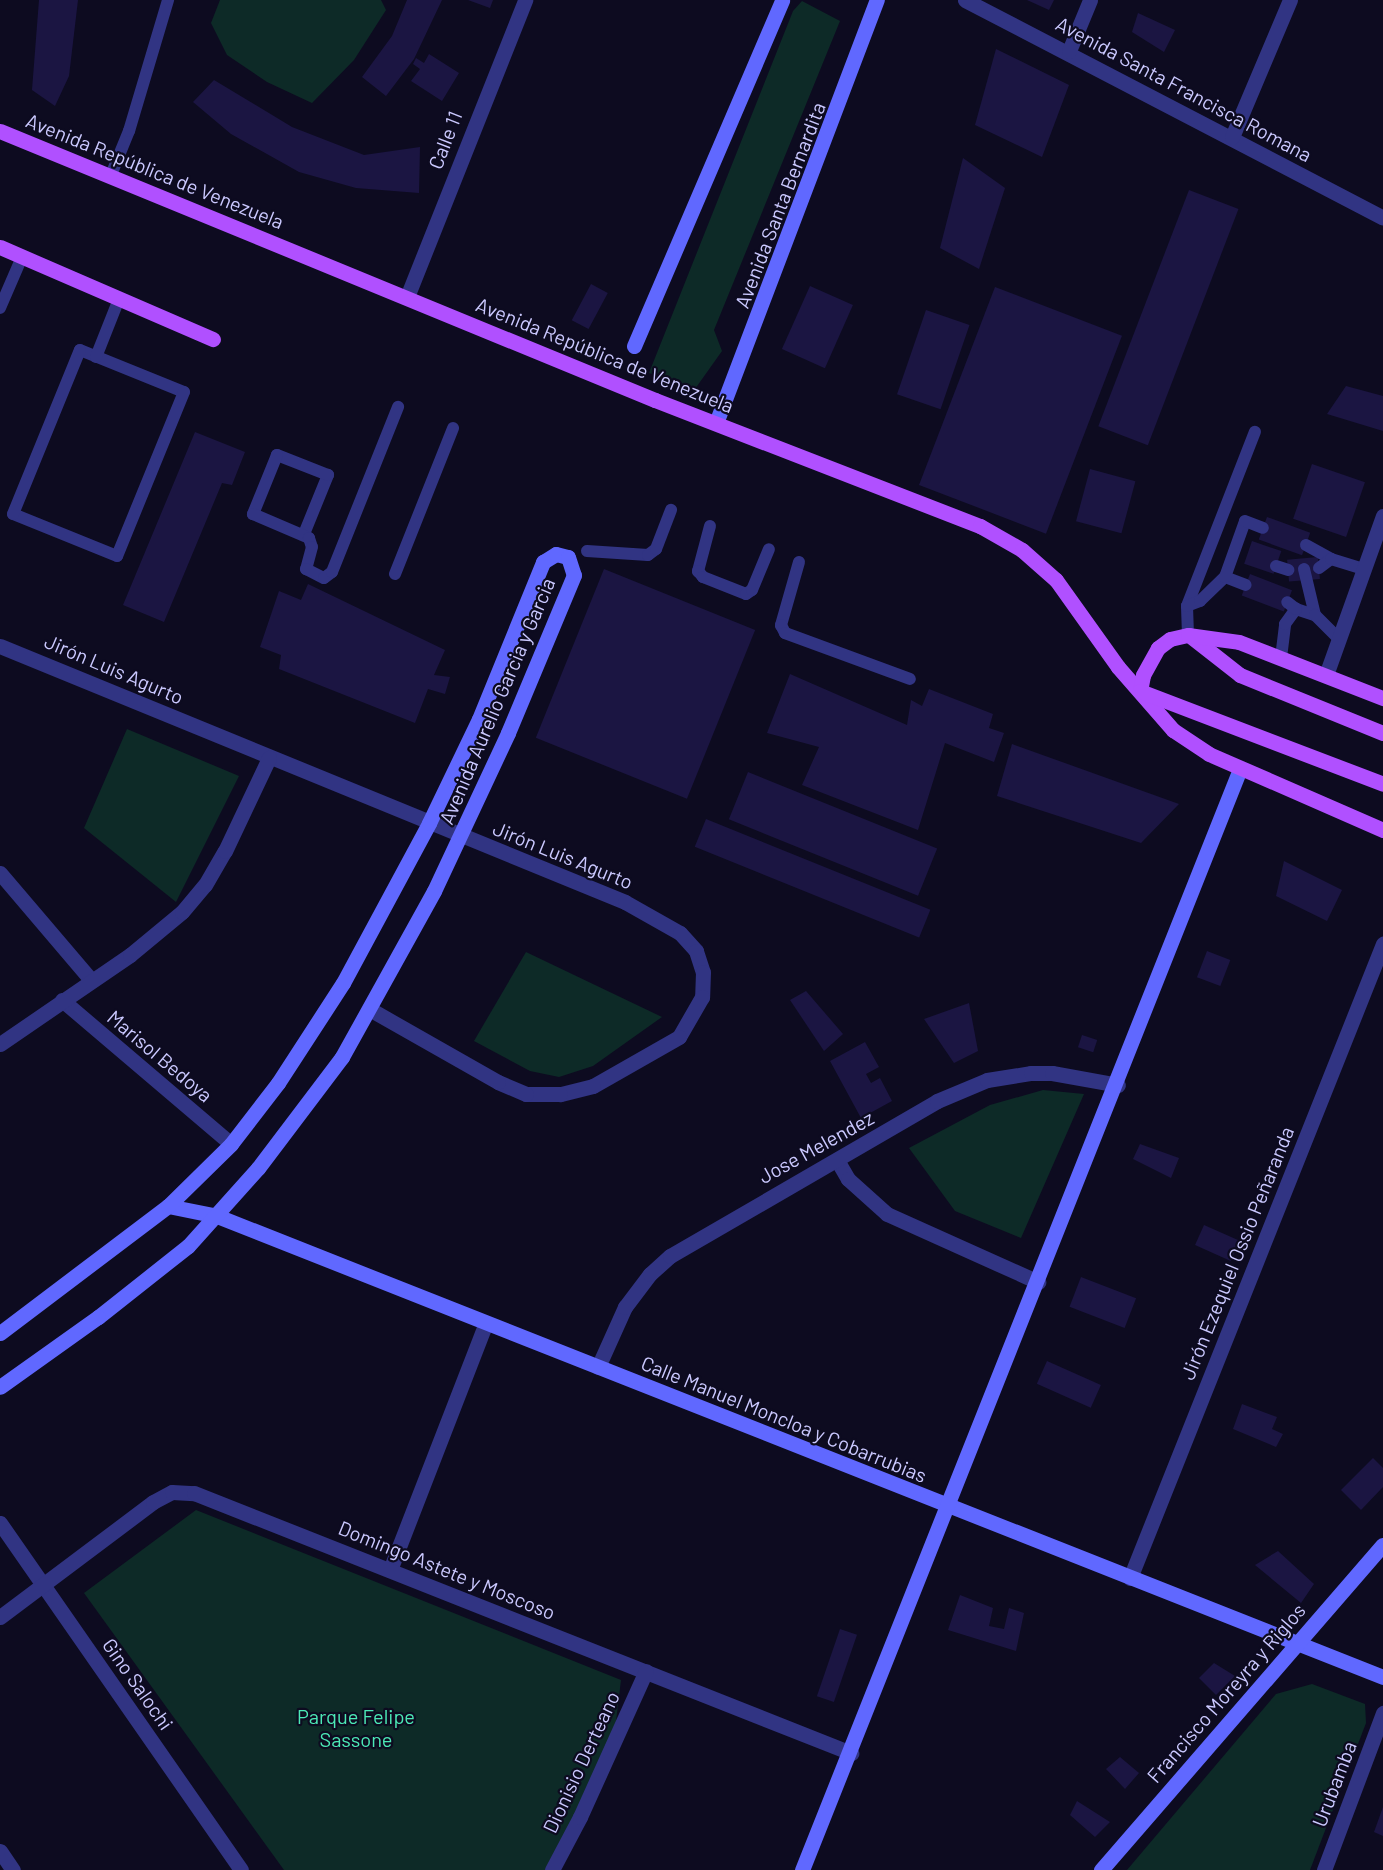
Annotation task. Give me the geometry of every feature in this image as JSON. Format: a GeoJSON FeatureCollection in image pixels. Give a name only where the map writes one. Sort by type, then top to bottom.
{"type":"FeatureCollection","features":[{"type":"Feature","properties":{"kind":"main road","name":"Avenida República de Venezuela"},"geometry":{"type":"LineString","coordinates":[[0,131],[717,423],[980,526],[1022,550],[1069,594],[1118,667],[1173,730],[1209,754],[1240,769],[1383,830]]}},
{"type":"Feature","properties":{"kind":"main road"},"geometry":{"type":"LineString","coordinates":[[0,247],[213,339]]}},
{"type":"Feature","properties":{"kind":"main road"},"geometry":{"type":"LineString","coordinates":[[1188,635],[1240,675],[1383,733]]}},
{"type":"Feature","properties":{"kind":"main road"},"geometry":{"type":"LineString","coordinates":[[1140,691],[1143,675],[1158,648],[1170,639],[1188,635],[1239,642],[1383,698]]}},
{"type":"Feature","properties":{"kind":"main road","name":"Avenida República de Venezuela"},"geometry":{"type":"LineString","coordinates":[[1140,691],[1383,783]]}},
{"type":"Feature","properties":{"kind":"street","name":"Calle 11"},"geometry":{"type":"LineString","coordinates":[[407,297],[525,0]]}},
{"type":"Feature","properties":{"kind":"street"},"geometry":{"type":"LineString","coordinates":[[634,346],[782,0]]}},
{"type":"Feature","properties":{"kind":"street","name":"Avenida Santa Bernardita"},"geometry":{"type":"LineString","coordinates":[[717,423],[878,0]]}},
{"type":"Feature","properties":{"kind":"street","name":"Avenida Santa Francisca Romana"},"geometry":{"type":"LineString","coordinates":[[965,0],[983,4],[1383,218]]}},
{"type":"Feature","properties":{"kind":"street"},"geometry":{"type":"LineString","coordinates":[[1069,51],[1090,0]]}},
{"type":"Feature","properties":{"kind":"street"},"geometry":{"type":"LineString","coordinates":[[1232,137],[1290,0]]}},
{"type":"Feature","properties":{"kind":"street"},"geometry":{"type":"LineString","coordinates":[[1326,675],[1383,516]]}},
{"type":"Feature","properties":{"kind":"street","name":"Avenida Aurelio Garcia y Garcia"},"geometry":{"type":"LineString","coordinates":[[0,1333],[168,1206],[231,1144],[318,1024],[429,823],[479,719],[543,562],[549,556],[562,554],[572,562],[574,575],[461,836],[370,1010],[307,1108],[217,1216],[147,1280],[0,1387]]}},
{"type":"Feature","properties":{"kind":"street","name":"Jirón Luis Agurto"},"geometry":{"type":"LineString","coordinates":[[0,646],[625,902],[680,933],[696,951],[703,972],[702,997],[693,1020],[679,1037],[593,1086],[560,1094],[526,1094],[370,1010]]}},
{"type":"Feature","properties":{"kind":"street"},"geometry":{"type":"LineString","coordinates":[[0,1044],[156,936],[205,885],[269,758]]}},
{"type":"Feature","properties":{"kind":"street"},"geometry":{"type":"LineString","coordinates":[[802,1870],[1118,1085],[1240,769]]}},
{"type":"Feature","properties":{"kind":"street"},"geometry":{"type":"LineString","coordinates":[[0,873],[91,980]]}},
{"type":"Feature","properties":{"kind":"street","name":"Jirón Ezequiel Ossio Peñaranda"},"geometry":{"type":"LineString","coordinates":[[1130,1578],[1376,979],[1383,944]]}},
{"type":"Feature","properties":{"kind":"street","name":"Marisol Bedoya"},"geometry":{"type":"LineString","coordinates":[[62,1000],[231,1144]]}},
{"type":"Feature","properties":{"kind":"street","name":"Jose Melendez"},"geometry":{"type":"LineString","coordinates":[[598,1367],[625,1307],[650,1274],[670,1256],[937,1101],[987,1080],[1052,1073],[1118,1085]]}},
{"type":"Feature","properties":{"kind":"street"},"geometry":{"type":"LineString","coordinates":[[837,1160],[848,1179],[887,1214],[1038,1282]]}},
{"type":"Feature","properties":{"kind":"street","name":"Calle Manuel Moncloa y Cobarrubias"},"geometry":{"type":"LineString","coordinates":[[168,1206],[217,1216],[1383,1677]]}},
{"type":"Feature","properties":{"kind":"street"},"geometry":{"type":"LineString","coordinates":[[390,1570],[486,1323]]}},
{"type":"Feature","properties":{"kind":"street","name":"Domingo Astete y Moscoso"},"geometry":{"type":"LineString","coordinates":[[0,1617],[45,1586],[153,1502],[172,1492],[194,1493],[851,1753]]}},
{"type":"Feature","properties":{"kind":"street","name":"Gino Salochi"},"geometry":{"type":"LineString","coordinates":[[0,1523],[241,1870]]}},
{"type":"Feature","properties":{"kind":"street","name":"Francisco Moreyra y Riglos"},"geometry":{"type":"LineString","coordinates":[[1101,1870],[1383,1545]]}},
{"type":"Feature","properties":{"kind":"street","name":"Dionisio Derteano"},"geometry":{"type":"LineString","coordinates":[[552,1870],[580,1817],[646,1671]]}},
{"type":"Feature","properties":{"kind":"street","name":"Urubamba"},"geometry":{"type":"LineString","coordinates":[[1324,1870],[1383,1713]]}},
{"type":"Feature","properties":{"kind":"street"},"geometry":{"type":"LineString","coordinates":[[0,1851],[13,1870]]}},
{"type":"Feature","properties":{"kind":"lane"},"geometry":{"type":"LineString","coordinates":[[111,175],[129,131],[168,0]]}},
{"type":"Feature","properties":{"kind":"lane"},"geometry":{"type":"LineString","coordinates":[[0,308],[22,257]]}},
{"type":"Feature","properties":{"kind":"lane"},"geometry":{"type":"LineString","coordinates":[[96,357],[120,299]]}},
{"type":"Feature","properties":{"kind":"lane"},"geometry":{"type":"LineString","coordinates":[[80,350],[96,357],[184,392],[117,556],[13,514],[80,350]]}},
{"type":"Feature","properties":{"kind":"lane"},"geometry":{"type":"LineString","coordinates":[[304,534],[328,475],[277,455],[253,514],[304,534],[312,546],[306,569],[324,578],[332,572],[398,407]]}},
{"type":"Feature","properties":{"kind":"lane"},"geometry":{"type":"LineString","coordinates":[[395,574],[453,428]]}},
{"type":"Feature","properties":{"kind":"lane"},"geometry":{"type":"LineString","coordinates":[[1188,635],[1187,606],[1255,432]]}},
{"type":"Feature","properties":{"kind":"lane"},"geometry":{"type":"LineString","coordinates":[[587,551],[648,555],[656,549],[671,510]]}},
{"type":"Feature","properties":{"kind":"lane"},"geometry":{"type":"LineString","coordinates":[[1187,606],[1200,601],[1225,577],[1241,553],[1245,521],[1263,528]]}},
{"type":"Feature","properties":{"kind":"lane"},"geometry":{"type":"LineString","coordinates":[[710,526],[698,571],[703,577],[746,594],[752,590],[769,549]]}},
{"type":"Feature","properties":{"kind":"lane"},"geometry":{"type":"LineString","coordinates":[[1306,545],[1331,559],[1364,569]]}},
{"type":"Feature","properties":{"kind":"lane"},"geometry":{"type":"LineString","coordinates":[[1319,568],[1331,559]]}},
{"type":"Feature","properties":{"kind":"lane"},"geometry":{"type":"LineString","coordinates":[[799,562],[781,625],[785,633],[910,679]]}},
{"type":"Feature","properties":{"kind":"lane"},"geometry":{"type":"LineString","coordinates":[[1304,569],[1315,615]]}},
{"type":"Feature","properties":{"kind":"lane"},"geometry":{"type":"LineString","coordinates":[[1225,577],[1246,585]]}},
{"type":"Feature","properties":{"kind":"lane"},"geometry":{"type":"LineString","coordinates":[[1281,658],[1285,624],[1291,606],[1315,615],[1339,639]]}},
{"type":"Feature","properties":{"kind":"green space"},"geometry":{"type":"Polygon","coordinates":[[[220,0],[381,0],[386,10],[354,60],[312,103],[267,82],[227,55],[211,23],[220,0]]]}},
{"type":"Feature","properties":{"kind":"green space"},"geometry":{"type":"Polygon","coordinates":[[[802,1],[840,21],[714,330],[722,351],[695,389],[649,373],[793,11],[802,1]]]}},
{"type":"Feature","properties":{"kind":"green space"},"geometry":{"type":"Polygon","coordinates":[[[127,729],[239,776],[176,902],[84,828],[127,729]]]}},
{"type":"Feature","properties":{"kind":"green space"},"geometry":{"type":"Polygon","coordinates":[[[526,952],[662,1017],[593,1066],[559,1077],[530,1071],[474,1041],[526,952]]]}},
{"type":"Feature","properties":{"kind":"green space"},"geometry":{"type":"Polygon","coordinates":[[[1043,1090],[1084,1094],[1021,1238],[955,1211],[909,1148],[990,1105],[1043,1090]]]}},
{"type":"Feature","properties":{"kind":"green space","name":"Parque Felipe Sassone"},"geometry":{"type":"Polygon","coordinates":[[[196,1510],[621,1680],[613,1746],[545,1870],[284,1870],[84,1593],[196,1510]]]}},
{"type":"Feature","properties":{"kind":"green space"},"geometry":{"type":"Polygon","coordinates":[[[1312,1684],[1365,1704],[1366,1723],[1310,1870],[1127,1870],[1276,1694],[1312,1684]]]}},
{"type":"Feature","properties":{"kind":"building"},"geometry":{"type":"Polygon","coordinates":[[[39,0],[78,0],[69,76],[55,106],[32,90],[39,0]]]}},
{"type":"Feature","properties":{"kind":"building"},"geometry":{"type":"Polygon","coordinates":[[[407,0],[442,0],[414,59],[386,96],[362,77],[392,36],[407,0]]]}},
{"type":"Feature","properties":{"kind":"building"},"geometry":{"type":"Polygon","coordinates":[[[468,0],[493,0],[490,8],[468,0]]]}},
{"type":"Feature","properties":{"kind":"building"},"geometry":{"type":"Polygon","coordinates":[[[1027,0],[1054,0],[1049,10],[1027,0]]]}},
{"type":"Feature","properties":{"kind":"building"},"geometry":{"type":"Polygon","coordinates":[[[1138,13],[1175,30],[1164,52],[1132,32],[1138,13]]]}},
{"type":"Feature","properties":{"kind":"building"},"geometry":{"type":"Polygon","coordinates":[[[996,49],[1069,85],[1042,157],[975,125],[996,49]]]}},
{"type":"Feature","properties":{"kind":"building"},"geometry":{"type":"Polygon","coordinates":[[[429,54],[459,73],[442,101],[411,81],[420,69],[413,64],[416,58],[424,63],[429,54]]]}},
{"type":"Feature","properties":{"kind":"building"},"geometry":{"type":"Polygon","coordinates":[[[214,80],[292,127],[364,155],[420,147],[419,193],[356,188],[299,172],[231,134],[193,102],[214,80]]]}},
{"type":"Feature","properties":{"kind":"building"},"geometry":{"type":"Polygon","coordinates":[[[963,158],[1005,188],[979,269],[940,248],[963,158]]]}},
{"type":"Feature","properties":{"kind":"building"},"geometry":{"type":"Polygon","coordinates":[[[1189,190],[1238,209],[1148,445],[1098,426],[1189,190]]]}},
{"type":"Feature","properties":{"kind":"building"},"geometry":{"type":"Polygon","coordinates":[[[591,284],[608,293],[589,329],[572,320],[591,284]]]}},
{"type":"Feature","properties":{"kind":"building"},"geometry":{"type":"Polygon","coordinates":[[[810,286],[853,305],[825,368],[782,349],[810,286]]]}},
{"type":"Feature","properties":{"kind":"building"},"geometry":{"type":"Polygon","coordinates":[[[995,287],[1122,336],[1046,534],[919,485],[995,287]]]}},
{"type":"Feature","properties":{"kind":"building"},"geometry":{"type":"Polygon","coordinates":[[[926,310],[969,325],[941,409],[897,394],[926,310]]]}},
{"type":"Feature","properties":{"kind":"building"},"geometry":{"type":"Polygon","coordinates":[[[1346,386],[1383,396],[1383,431],[1327,414],[1346,386]]]}},
{"type":"Feature","properties":{"kind":"building"},"geometry":{"type":"Polygon","coordinates":[[[195,432],[245,452],[232,485],[222,483],[164,622],[123,605],[195,432]]]}},
{"type":"Feature","properties":{"kind":"building"},"geometry":{"type":"Polygon","coordinates":[[[1312,464],[1365,482],[1346,537],[1293,519],[1312,464]]]}},
{"type":"Feature","properties":{"kind":"building"},"geometry":{"type":"Polygon","coordinates":[[[1090,469],[1135,481],[1121,533],[1076,521],[1090,469]]]}},
{"type":"Feature","properties":{"kind":"building"},"geometry":{"type":"Polygon","coordinates":[[[1267,517],[1310,533],[1302,555],[1259,540],[1267,517]]]}},
{"type":"Feature","properties":{"kind":"building"},"geometry":{"type":"Polygon","coordinates":[[[1252,541],[1281,551],[1273,574],[1244,564],[1252,541]]]}},
{"type":"Feature","properties":{"kind":"building"},"geometry":{"type":"Polygon","coordinates":[[[1318,557],[1320,579],[1289,582],[1287,560],[1318,557]]]}},
{"type":"Feature","properties":{"kind":"building"},"geometry":{"type":"Polygon","coordinates":[[[604,569],[755,630],[687,799],[536,738],[604,569]]]}},
{"type":"Feature","properties":{"kind":"building"},"geometry":{"type":"Polygon","coordinates":[[[1250,574],[1292,590],[1284,612],[1242,595],[1250,574]]]}},
{"type":"Feature","properties":{"kind":"building"},"geometry":{"type":"Polygon","coordinates":[[[308,584],[445,650],[434,675],[450,677],[445,694],[428,689],[415,723],[279,669],[281,655],[260,647],[279,591],[301,600],[308,584]]]}},
{"type":"Feature","properties":{"kind":"building"},"geometry":{"type":"Polygon","coordinates":[[[790,674],[907,725],[911,700],[922,706],[929,689],[993,714],[989,728],[1004,733],[994,762],[945,743],[918,830],[802,785],[819,747],[767,733],[790,674]]]}},
{"type":"Feature","properties":{"kind":"building"},"geometry":{"type":"Polygon","coordinates":[[[1012,744],[1179,804],[1141,843],[997,796],[1012,744]]]}},
{"type":"Feature","properties":{"kind":"building"},"geometry":{"type":"Polygon","coordinates":[[[748,772],[937,848],[918,896],[729,819],[748,772]]]}},
{"type":"Feature","properties":{"kind":"building"},"geometry":{"type":"Polygon","coordinates":[[[706,819],[930,910],[919,937],[695,847],[706,819]]]}},
{"type":"Feature","properties":{"kind":"building"},"geometry":{"type":"Polygon","coordinates":[[[1284,861],[1342,890],[1327,921],[1276,896],[1284,861]]]}},
{"type":"Feature","properties":{"kind":"building"},"geometry":{"type":"Polygon","coordinates":[[[1207,951],[1230,960],[1220,986],[1197,977],[1207,951]]]}},
{"type":"Feature","properties":{"kind":"building"},"geometry":{"type":"Polygon","coordinates":[[[806,991],[843,1034],[824,1051],[790,1000],[806,991]]]}},
{"type":"Feature","properties":{"kind":"building"},"geometry":{"type":"Polygon","coordinates":[[[969,1003],[978,1051],[954,1063],[924,1019],[969,1003]]]}},
{"type":"Feature","properties":{"kind":"building"},"geometry":{"type":"Polygon","coordinates":[[[1082,1035],[1097,1040],[1093,1052],[1078,1047],[1082,1035]]]}},
{"type":"Feature","properties":{"kind":"building"},"geometry":{"type":"Polygon","coordinates":[[[865,1042],[879,1067],[866,1074],[871,1083],[880,1078],[892,1101],[861,1118],[830,1061],[865,1042]]]}},
{"type":"Feature","properties":{"kind":"building"},"geometry":{"type":"Polygon","coordinates":[[[1140,1144],[1179,1158],[1171,1178],[1133,1159],[1140,1144]]]}},
{"type":"Feature","properties":{"kind":"building"},"geometry":{"type":"Polygon","coordinates":[[[1204,1225],[1240,1241],[1231,1261],[1195,1245],[1204,1225]]]}},
{"type":"Feature","properties":{"kind":"building"},"geometry":{"type":"Polygon","coordinates":[[[1081,1277],[1136,1298],[1125,1328],[1070,1307],[1081,1277]]]}},
{"type":"Feature","properties":{"kind":"building"},"geometry":{"type":"Polygon","coordinates":[[[1047,1361],[1101,1385],[1091,1408],[1037,1384],[1047,1361]]]}},
{"type":"Feature","properties":{"kind":"building"},"geometry":{"type":"Polygon","coordinates":[[[1242,1404],[1277,1417],[1272,1429],[1283,1434],[1276,1447],[1233,1429],[1242,1404]]]}},
{"type":"Feature","properties":{"kind":"building"},"geometry":{"type":"Polygon","coordinates":[[[1373,1458],[1383,1468],[1383,1487],[1361,1510],[1341,1490],[1373,1458]]]}},
{"type":"Feature","properties":{"kind":"building"},"geometry":{"type":"Polygon","coordinates":[[[1278,1551],[1314,1584],[1301,1603],[1255,1565],[1278,1551]]]}},
{"type":"Feature","properties":{"kind":"building"},"geometry":{"type":"Polygon","coordinates":[[[960,1595],[993,1608],[989,1626],[1004,1629],[1009,1608],[1024,1613],[1016,1651],[948,1630],[960,1595]]]}},
{"type":"Feature","properties":{"kind":"building"},"geometry":{"type":"Polygon","coordinates":[[[840,1629],[857,1635],[834,1702],[817,1696],[840,1629]]]}},
{"type":"Feature","properties":{"kind":"building"},"geometry":{"type":"Polygon","coordinates":[[[1214,1663],[1235,1676],[1216,1695],[1199,1678],[1214,1663]]]}},
{"type":"Feature","properties":{"kind":"building"},"geometry":{"type":"Polygon","coordinates":[[[1120,1757],[1139,1773],[1125,1789],[1106,1769],[1120,1757]]]}},
{"type":"Feature","properties":{"kind":"building"},"geometry":{"type":"Polygon","coordinates":[[[1077,1801],[1110,1822],[1095,1837],[1070,1815],[1077,1801]]]}},
{"type":"Feature","properties":{"kind":"building"},"geometry":{"type":"Polygon","coordinates":[[[1383,1807],[1383,1836],[1374,1832],[1383,1807]]]}}]}
